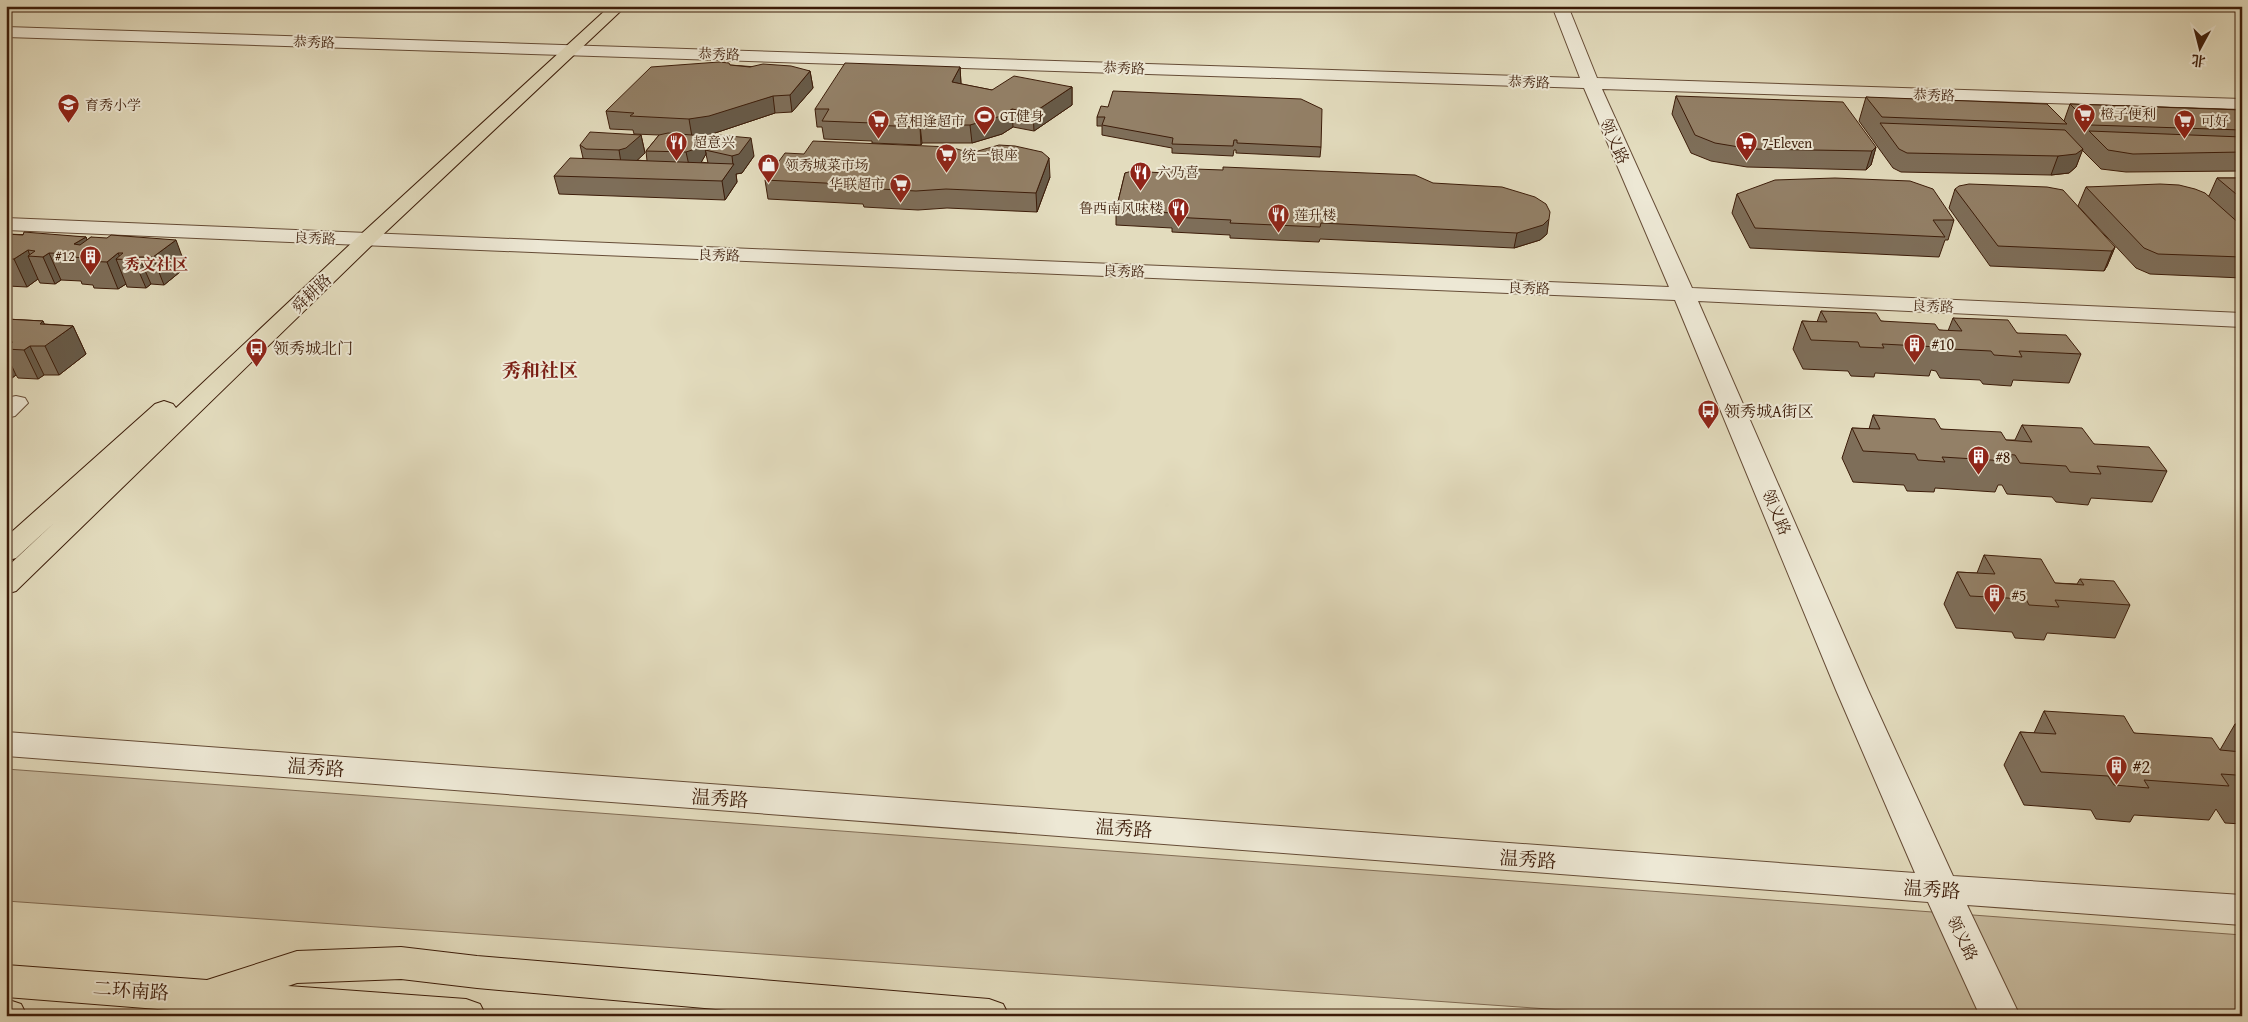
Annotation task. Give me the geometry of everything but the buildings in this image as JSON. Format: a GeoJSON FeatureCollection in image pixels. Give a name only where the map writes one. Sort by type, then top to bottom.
{"type":"FeatureCollection","features":[{"type":"Feature","properties":{"kind":"main road","name":"舜耕路"},"geometry":{"type":"LineString","coordinates":[[568,49],[607,6]]}},
{"type":"Feature","properties":{"kind":"main road","name":"舜耕路"},"geometry":{"type":"LineString","coordinates":[[6,552],[568,49],[619,6]]}},
{"type":"Feature","properties":{"kind":"main road","name":"舜耕路"},"geometry":{"type":"LineString","coordinates":[[6,585],[356,240]]}},
{"type":"Feature","properties":{"kind":"main road"},"geometry":{"type":"LineString","coordinates":[[208,996],[297,967],[401,963],[477,972],[989,1016]]}},
{"type":"Feature","properties":{"kind":"main road","name":"二环南路"},"geometry":{"type":"LineString","coordinates":[[6,981],[466,1016]]}},
{"type":"Feature","properties":{"kind":"street","name":"领义路"},"geometry":{"type":"LineString","coordinates":[[1560,6],[1589,84],[1684,294],[1940,890],[2000,1016]]}},
{"type":"Feature","properties":{"kind":"street","name":"恭秀路"},"geometry":{"type":"LineString","coordinates":[[6,32],[2242,104]]}},
{"type":"Feature","properties":{"kind":"street","name":"良秀路"},"geometry":{"type":"LineString","coordinates":[[6,224],[1684,294],[2242,320]]}},
{"type":"Feature","properties":{"kind":"street","name":"温秀路"},"geometry":{"type":"LineString","coordinates":[[6,744],[1940,890],[2242,910]]}},
{"type":"Feature","properties":{"kind":"shaded area"},"geometry":{"type":"Polygon","coordinates":[[[6,769],[2242,935],[2242,1016],[1648,1016],[6,901],[6,769]]]}},
{"type":"Feature","properties":{"kind":"place","name":"育秀小学"},"geometry":{"type":"Point","coordinates":[69,124]}},
{"type":"Feature","properties":{"kind":"place","name":"橙子便利"},"geometry":{"type":"Point","coordinates":[2084,133]}},
{"type":"Feature","properties":{"kind":"place","name":"GT健身"},"geometry":{"type":"Point","coordinates":[984,135]}},
{"type":"Feature","properties":{"kind":"place","name":"喜相逢超市"},"geometry":{"type":"Point","coordinates":[879,140]}},
{"type":"Feature","properties":{"kind":"place","name":"可好"},"geometry":{"type":"Point","coordinates":[2185,140]}},
{"type":"Feature","properties":{"kind":"place","name":"超意兴"},"geometry":{"type":"Point","coordinates":[677,161]}},
{"type":"Feature","properties":{"kind":"place","name":"7-Eleven"},"geometry":{"type":"Point","coordinates":[1746,162]}},
{"type":"Feature","properties":{"kind":"place","name":"统一银座"},"geometry":{"type":"Point","coordinates":[946,174]}},
{"type":"Feature","properties":{"kind":"place","name":"领秀城菜市场"},"geometry":{"type":"Point","coordinates":[769,184]}},
{"type":"Feature","properties":{"kind":"place","name":"六乃喜"},"geometry":{"type":"Point","coordinates":[1141,191]}},
{"type":"Feature","properties":{"kind":"place","name":"华联超市"},"geometry":{"type":"Point","coordinates":[901,203]}},
{"type":"Feature","properties":{"kind":"place","name":"鲁西南风味楼"},"geometry":{"type":"Point","coordinates":[1179,227]}},
{"type":"Feature","properties":{"kind":"place","name":"莲升楼"},"geometry":{"type":"Point","coordinates":[1278,234]}},
{"type":"Feature","properties":{"kind":"place","name":"#12"},"geometry":{"type":"Point","coordinates":[91,275]}},
{"type":"Feature","properties":{"kind":"place","name":"#10"},"geometry":{"type":"Point","coordinates":[1915,363]}},
{"type":"Feature","properties":{"kind":"place","name":"领秀城北门"},"geometry":{"type":"Point","coordinates":[257,367]}},
{"type":"Feature","properties":{"kind":"place","name":"领秀城A街区"},"geometry":{"type":"Point","coordinates":[1708,430]}},
{"type":"Feature","properties":{"kind":"place","name":"#8"},"geometry":{"type":"Point","coordinates":[1979,476]}},
{"type":"Feature","properties":{"kind":"place","name":"#5"},"geometry":{"type":"Point","coordinates":[1995,614]}},
{"type":"Feature","properties":{"kind":"place","name":"#2"},"geometry":{"type":"Point","coordinates":[2116,785]}},
{"type":"Feature","properties":{"kind":"district","name":"秀文社区"},"geometry":{"type":"Point","coordinates":[156,264]}},
{"type":"Feature","properties":{"kind":"district","name":"秀和社区"},"geometry":{"type":"Point","coordinates":[540,370]}}]}
